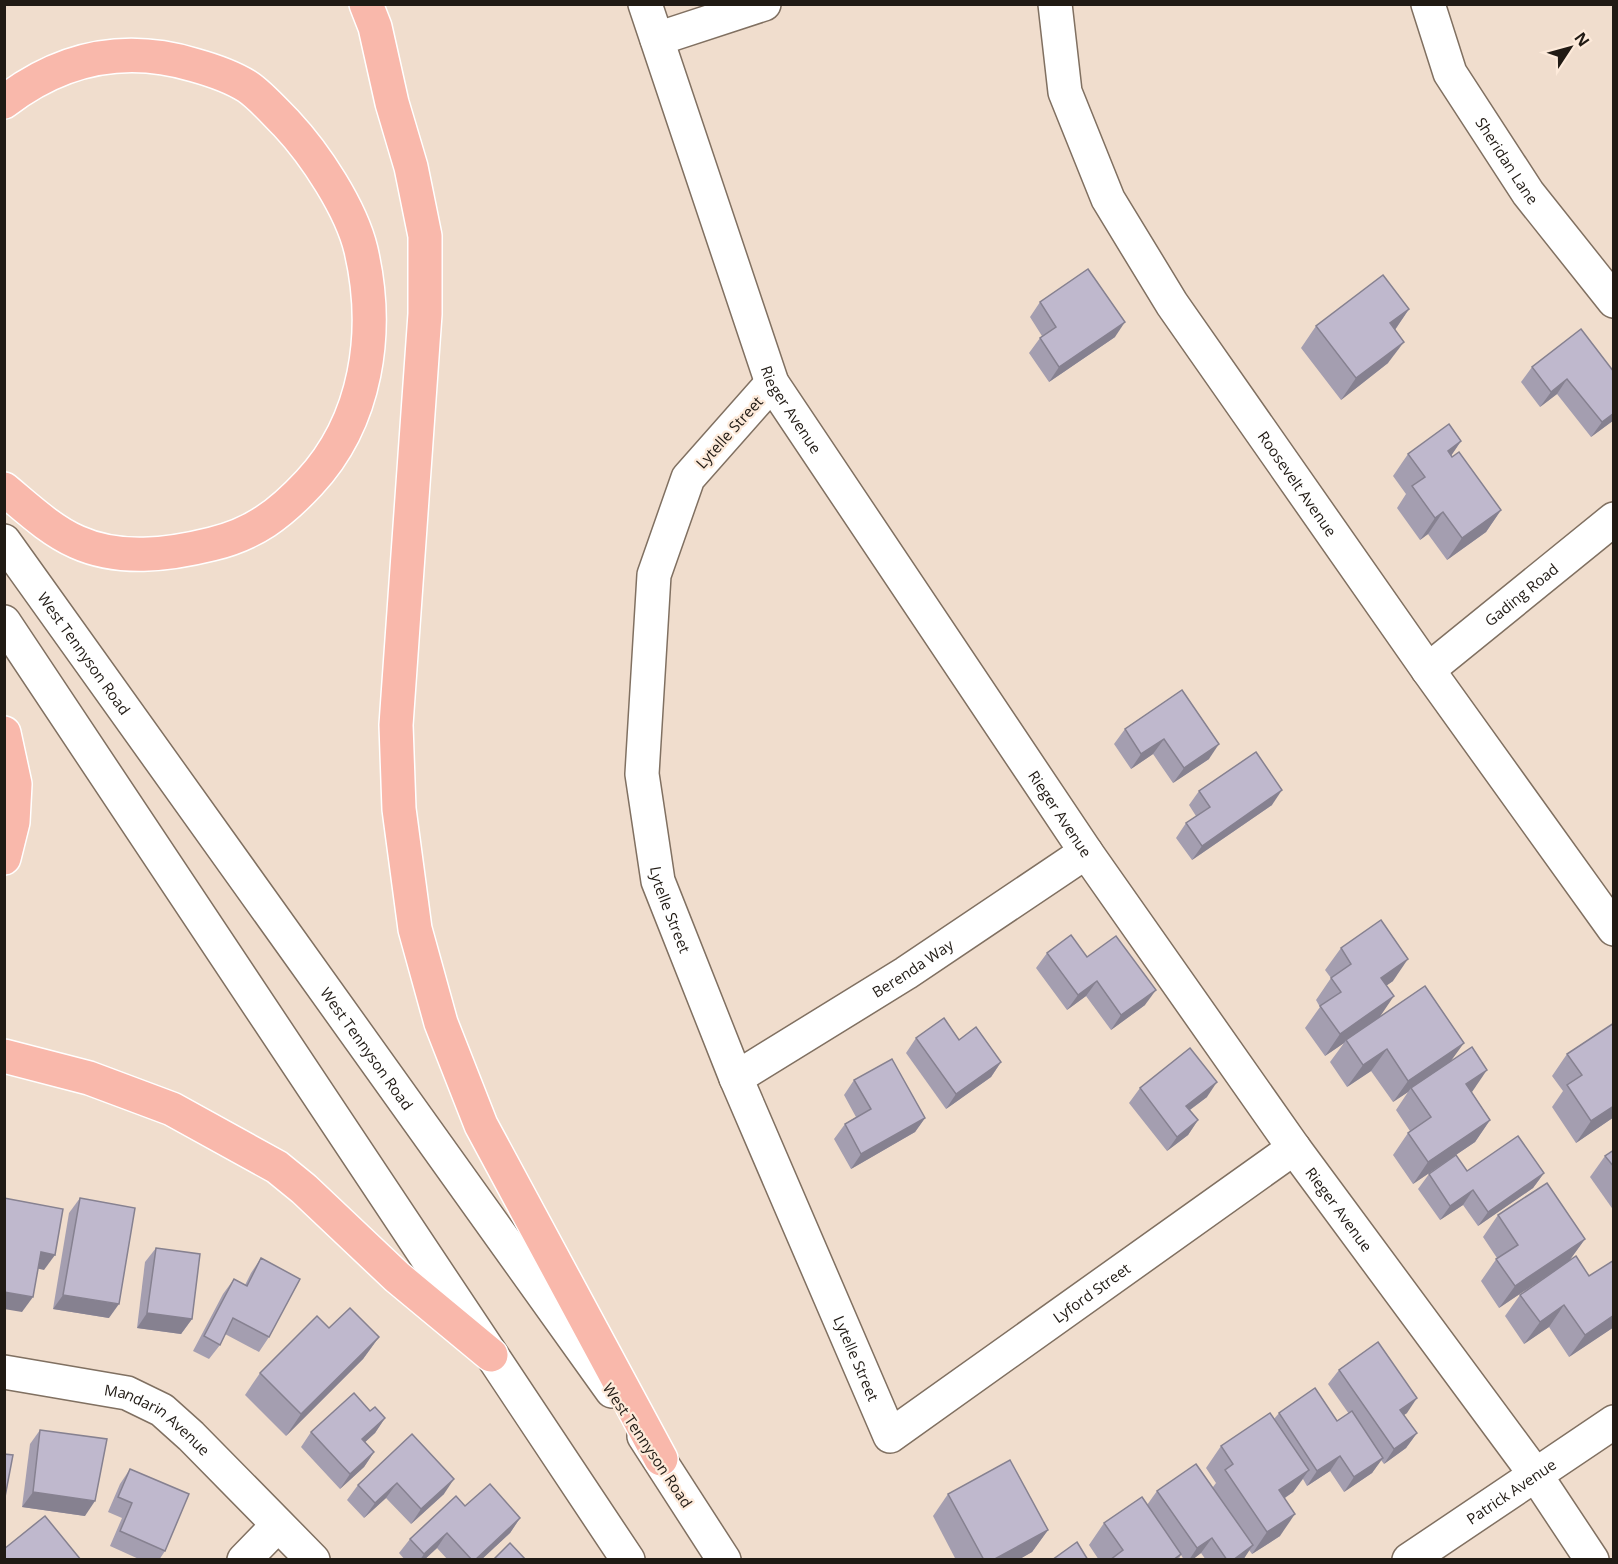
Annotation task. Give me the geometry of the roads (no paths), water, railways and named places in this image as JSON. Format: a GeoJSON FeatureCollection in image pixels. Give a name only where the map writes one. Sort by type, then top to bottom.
{"type":"FeatureCollection","features":[{"type":"Feature","properties":{"kind":"highway"},"geometry":{"type":"LineString","coordinates":[[366,4],[375,27],[392,103],[411,167],[425,236],[425,314],[396,725],[399,809],[415,929],[441,1023],[481,1125],[661,1459]]}},
{"type":"Feature","properties":{"kind":"highway"},"geometry":{"type":"LineString","coordinates":[[4,102],[40,78],[70,64],[109,56],[146,55],[179,60],[220,72],[249,88],[302,140],[327,177],[348,216],[360,249],[369,327],[367,363],[358,403],[343,438],[326,466],[300,494],[273,518],[248,532],[185,551],[145,554],[112,553],[77,542],[41,520],[4,489]]}},
{"type":"Feature","properties":{"kind":"highway"},"geometry":{"type":"LineString","coordinates":[[4,734],[15,784],[13,822],[4,858]]}},
{"type":"Feature","properties":{"kind":"highway"},"geometry":{"type":"LineString","coordinates":[[4,1056],[89,1078],[172,1109],[277,1167],[397,1277],[491,1354]]}},
{"type":"Feature","properties":{"kind":"street","name":"Rieger Avenue"},"geometry":{"type":"LineString","coordinates":[[645,4],[772,383],[1086,852],[1294,1148],[1535,1474],[1592,1560]]}},
{"type":"Feature","properties":{"kind":"street"},"geometry":{"type":"LineString","coordinates":[[657,39],[764,4]]}},
{"type":"Feature","properties":{"kind":"street","name":"Roosevelt Avenue"},"geometry":{"type":"LineString","coordinates":[[1055,4],[1065,92],[1108,199],[1172,303],[1428,670],[1614,929]]}},
{"type":"Feature","properties":{"kind":"street","name":"Sheridan Lane"},"geometry":{"type":"LineString","coordinates":[[1428,4],[1450,74],[1528,192],[1614,301]]}},
{"type":"Feature","properties":{"kind":"street","name":"Lytelle Street"},"geometry":{"type":"LineString","coordinates":[[772,383],[688,478],[654,575],[642,774],[658,881],[736,1078],[890,1436]]}},
{"type":"Feature","properties":{"kind":"street","name":"Gading Road"},"geometry":{"type":"LineString","coordinates":[[1428,670],[1614,519]]}},
{"type":"Feature","properties":{"kind":"street","name":"West Tennyson Road"},"geometry":{"type":"LineString","coordinates":[[4,541],[661,1459],[724,1560]]}},
{"type":"Feature","properties":{"kind":"street"},"geometry":{"type":"LineString","coordinates":[[4,622],[628,1560]]}},
{"type":"Feature","properties":{"kind":"street","name":"Berenda Way"},"geometry":{"type":"LineString","coordinates":[[736,1078],[906,973],[1086,852]]}},
{"type":"Feature","properties":{"kind":"street","name":"Lyford Street"},"geometry":{"type":"LineString","coordinates":[[890,1436],[1294,1148]]}},
{"type":"Feature","properties":{"kind":"street","name":"Mandarin Avenue"},"geometry":{"type":"LineString","coordinates":[[4,1372],[127,1393],[162,1410],[191,1436],[313,1560]]}},
{"type":"Feature","properties":{"kind":"street","name":"Patrick Avenue"},"geometry":{"type":"LineString","coordinates":[[1409,1560],[1614,1422]]}},
{"type":"Feature","properties":{"kind":"street"},"geometry":{"type":"LineString","coordinates":[[244,1560],[278,1525]]}}]}
